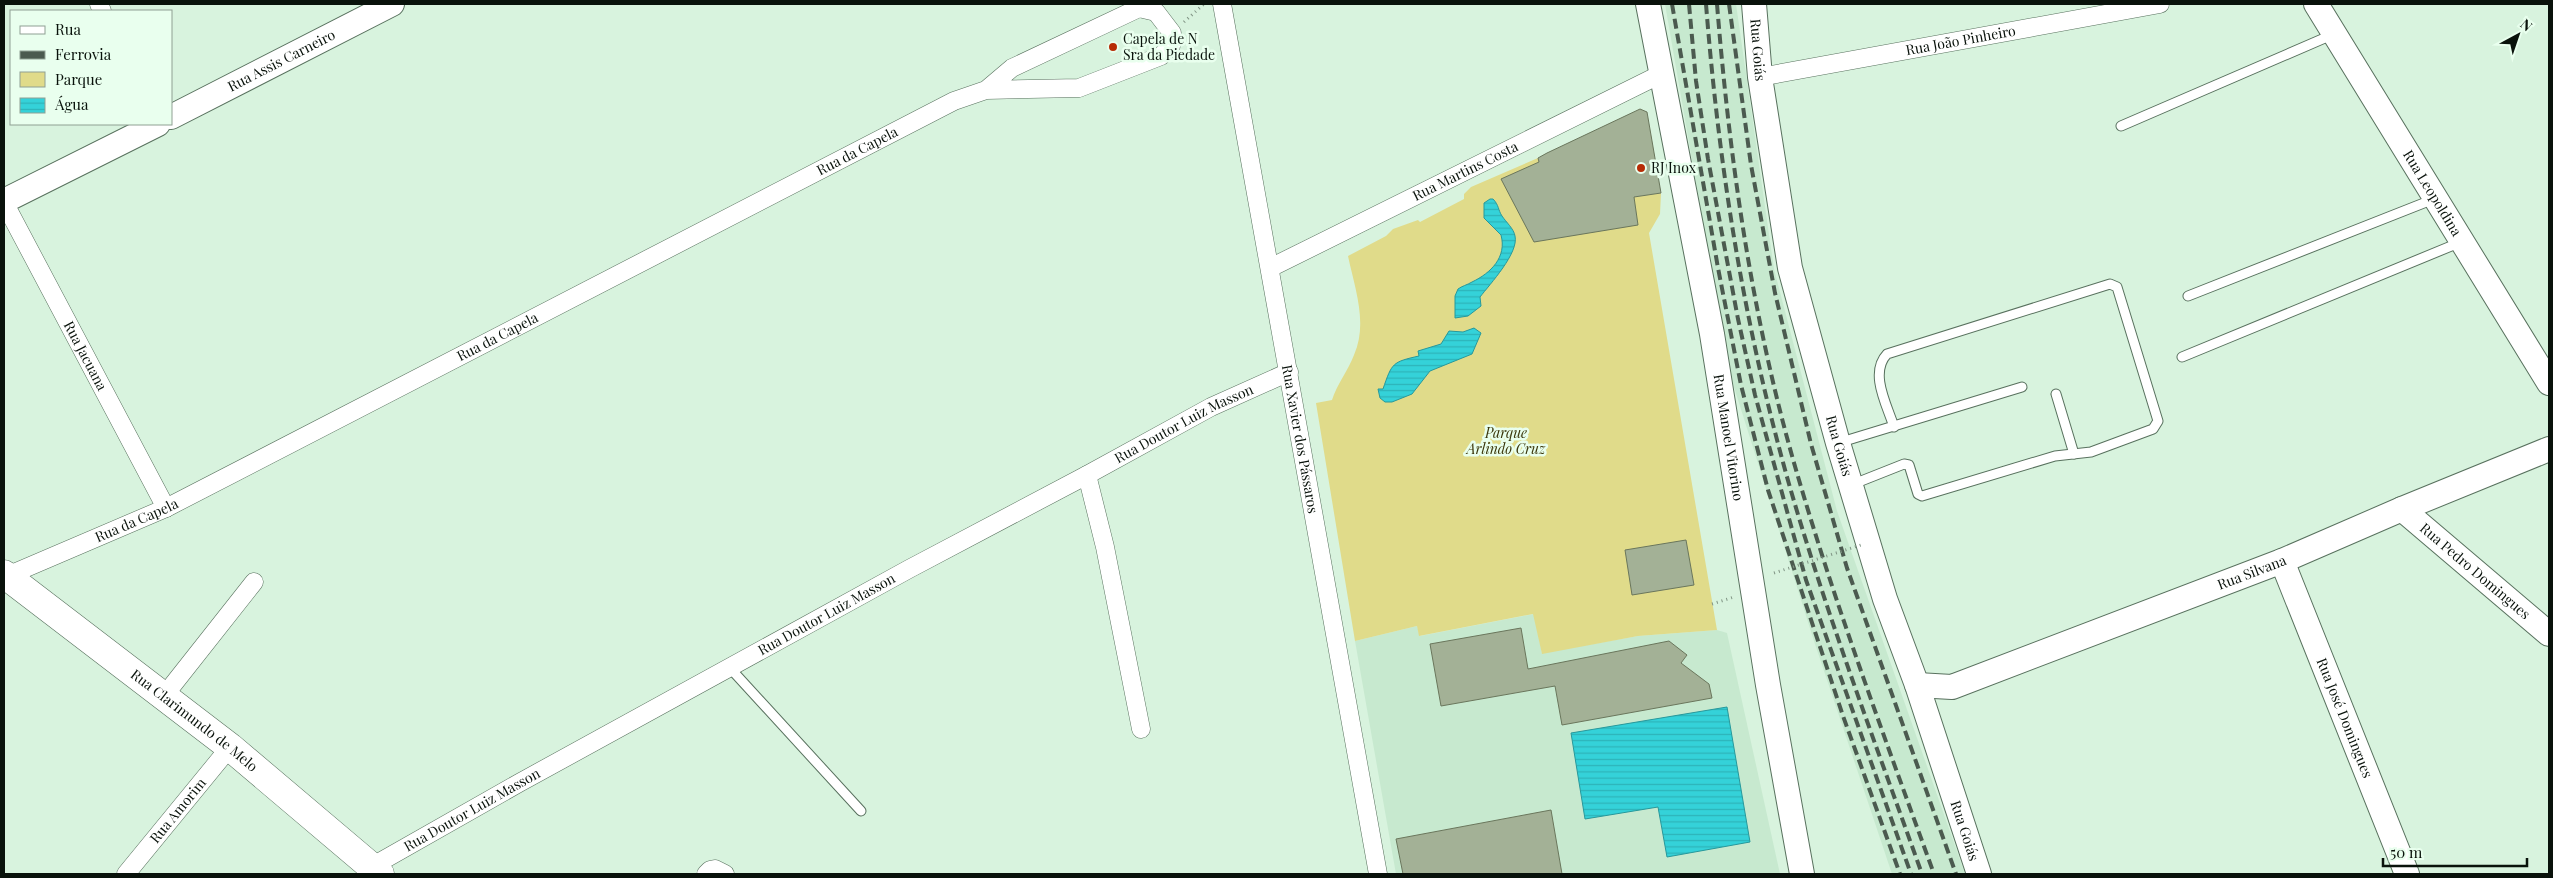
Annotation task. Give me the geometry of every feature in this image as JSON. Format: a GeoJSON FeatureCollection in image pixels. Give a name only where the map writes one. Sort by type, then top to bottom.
{"type":"FeatureCollection","features":[{"type":"Feature","properties":{"kind":"main road","name":"Rua Clarimundo de Melo"},"geometry":{"type":"LineString","coordinates":[[5,575],[230,747],[375,871]]}},
{"type":"Feature","properties":{"kind":"street","name":"Rua Assis Carneiro"},"geometry":{"type":"LineString","coordinates":[[172,116],[392,4]]}},
{"type":"Feature","properties":{"kind":"street","name":"Rua Xavier dos Pássaros"},"geometry":{"type":"LineString","coordinates":[[1222,4],[1378,874]]}},
{"type":"Feature","properties":{"kind":"street","name":"Rua Manoel Vitorino"},"geometry":{"type":"LineString","coordinates":[[1648,4],[1712,334],[1768,685],[1802,874]]}},
{"type":"Feature","properties":{"kind":"street","name":"Rua Goiás"},"geometry":{"type":"LineString","coordinates":[[1754,4],[1760,77],[1790,268],[1838,443],[1885,599],[1917,685],[1980,874]]}},
{"type":"Feature","properties":{"kind":"street","name":"Rua João Pinheiro"},"geometry":{"type":"LineString","coordinates":[[1760,77],[2160,4]]}},
{"type":"Feature","properties":{"kind":"street","name":"Rua Leopoldina"},"geometry":{"type":"LineString","coordinates":[[2316,4],[2549,383]]}},
{"type":"Feature","properties":{"kind":"street","name":"Rua da Capela"},"geometry":{"type":"LineString","coordinates":[[5,575],[166,508],[954,101],[986,90],[1079,88],[1161,56],[1171,46],[1172,33],[1156,12],[1139,8],[1012,68],[986,90]]}},
{"type":"Feature","properties":{"kind":"street","name":"Rua Martins Costa"},"geometry":{"type":"LineString","coordinates":[[1270,268],[1661,74]]}},
{"type":"Feature","properties":{"kind":"street"},"geometry":{"type":"LineString","coordinates":[[4,202],[155,125]]}},
{"type":"Feature","properties":{"kind":"street","name":"Rua Jacuana"},"geometry":{"type":"LineString","coordinates":[[4,202],[166,508]]}},
{"type":"Feature","properties":{"kind":"street","name":"Rua Doutor Luiz Masson"},"geometry":{"type":"LineString","coordinates":[[375,871],[519,783],[909,570],[1087,476],[1211,407],[1289,372]]}},
{"type":"Feature","properties":{"kind":"street","name":"Rua Silvana"},"geometry":{"type":"LineString","coordinates":[[1917,685],[1952,687],[2282,561],[2402,509],[2549,450]]}},
{"type":"Feature","properties":{"kind":"street"},"geometry":{"type":"LineString","coordinates":[[1087,476],[1105,547],[1141,730]]}},
{"type":"Feature","properties":{"kind":"street","name":"Rua Pedro Domingues"},"geometry":{"type":"LineString","coordinates":[[2402,509],[2549,634]]}},
{"type":"Feature","properties":{"kind":"street","name":"Rua José Domingues"},"geometry":{"type":"LineString","coordinates":[[2282,561],[2406,874]]}},
{"type":"Feature","properties":{"kind":"street"},"geometry":{"type":"LineString","coordinates":[[164,696],[254,582]]}},
{"type":"Feature","properties":{"kind":"street"},"geometry":{"type":"LineString","coordinates":[[1928,718],[1952,687]]}},
{"type":"Feature","properties":{"kind":"street","name":"Rua Amorim"},"geometry":{"type":"LineString","coordinates":[[126,874],[230,747]]}},
{"type":"Feature","properties":{"kind":"street"},"geometry":{"type":"LineString","coordinates":[[706,874],[710,870],[715,869],[725,874]]}},
{"type":"Feature","properties":{"kind":"lane"},"geometry":{"type":"LineString","coordinates":[[2120,126],[2335,34]]}},
{"type":"Feature","properties":{"kind":"lane"},"geometry":{"type":"LineString","coordinates":[[2188,296],[2436,198]]}},
{"type":"Feature","properties":{"kind":"lane"},"geometry":{"type":"LineString","coordinates":[[2182,357],[2462,241]]}},
{"type":"Feature","properties":{"kind":"lane"},"geometry":{"type":"LineString","coordinates":[[1851,485],[1904,464],[1908,465],[1918,494],[1922,496],[2055,456],[2091,452],[2153,429],[2158,421],[2117,287],[2110,284],[1887,354],[1880,361],[1878,377],[1894,427]]}},
{"type":"Feature","properties":{"kind":"lane"},"geometry":{"type":"LineString","coordinates":[[1838,443],[2022,387]]}},
{"type":"Feature","properties":{"kind":"lane"},"geometry":{"type":"LineString","coordinates":[[2056,394],[2074,454]]}},
{"type":"Feature","properties":{"kind":"lane"},"geometry":{"type":"LineString","coordinates":[[730,668],[861,811]]}},
{"type":"Feature","properties":{"kind":"path"},"geometry":{"type":"LineString","coordinates":[[1172,33],[1204,4]]}},
{"type":"Feature","properties":{"kind":"path"},"geometry":{"type":"LineString","coordinates":[[1774,573],[1864,544]]}},
{"type":"Feature","properties":{"kind":"shaded area"},"geometry":{"type":"Polygon","coordinates":[[[1665,4],[1736,4],[1774,269],[1837,511],[1965,874],[1892,874],[1813,638],[1728,368],[1665,4]]]}},
{"type":"Feature","properties":{"kind":"shaded area"},"geometry":{"type":"Polygon","coordinates":[[[1534,614],[1542,653],[1638,636],[1717,630],[1727,633],[1780,874],[1396,874],[1355,641],[1417,626],[1420,636],[1534,614]]]}},
{"type":"Feature","properties":{"kind":"green space","name":"Parque Arlindo Cruz"},"geometry":{"type":"Polygon","coordinates":[[[1538,158],[1580,205],[1661,193],[1660,214],[1649,233],[1717,630],[1638,636],[1542,654],[1533,614],[1419,636],[1417,626],[1355,641],[1316,403],[1332,400],[1352,361],[1358,343],[1360,331],[1359,306],[1348,256],[1386,236],[1393,229],[1418,220],[1420,222],[1464,199],[1464,194],[1471,187],[1538,158]]]}},
{"type":"Feature","properties":{"kind":"water"},"geometry":{"type":"Polygon","coordinates":[[[1490,199],[1495,201],[1502,216],[1513,231],[1515,243],[1513,251],[1503,268],[1480,297],[1481,306],[1468,316],[1455,318],[1455,296],[1458,289],[1491,269],[1502,250],[1501,235],[1484,218],[1484,203],[1490,199]]]}},
{"type":"Feature","properties":{"kind":"water"},"geometry":{"type":"Polygon","coordinates":[[[1474,328],[1481,333],[1472,354],[1430,371],[1412,394],[1392,402],[1385,402],[1380,398],[1378,389],[1383,389],[1391,369],[1398,362],[1419,356],[1418,351],[1441,344],[1449,331],[1463,332],[1474,328]]]}},
{"type":"Feature","properties":{"kind":"water"},"geometry":{"type":"Polygon","coordinates":[[[1727,707],[1750,842],[1667,857],[1658,807],[1585,819],[1571,733],[1727,707]]]}},
{"type":"Feature","properties":{"kind":"building"},"geometry":{"type":"Polygon","coordinates":[[[1640,109],[1647,112],[1661,193],[1634,197],[1638,225],[1534,242],[1501,179],[1539,162],[1538,158],[1547,153],[1640,109]]]}},
{"type":"Feature","properties":{"kind":"building"},"geometry":{"type":"Polygon","coordinates":[[[1686,540],[1694,585],[1632,595],[1625,550],[1686,540]]]}},
{"type":"Feature","properties":{"kind":"building"},"geometry":{"type":"Polygon","coordinates":[[[1521,628],[1528,669],[1669,641],[1687,655],[1681,663],[1709,684],[1712,698],[1562,725],[1555,686],[1441,706],[1430,644],[1521,628]]]}},
{"type":"Feature","properties":{"kind":"building"},"geometry":{"type":"Polygon","coordinates":[[[1551,810],[1562,874],[1403,874],[1396,839],[1551,810]]]}},
{"type":"Feature","properties":{"kind":"railway"},"geometry":{"type":"LineString","coordinates":[[1672,4],[1718,268],[1741,385],[1768,490],[1843,716],[1900,874]]}},
{"type":"Feature","properties":{"kind":"railway"},"geometry":{"type":"LineString","coordinates":[[1689,4],[1696,81],[1708,159],[1738,319],[1755,395],[1806,580],[1911,874]]}},
{"type":"Feature","properties":{"kind":"railway"},"geometry":{"type":"LineString","coordinates":[[1706,4],[1711,65],[1726,186],[1746,306],[1773,424],[1819,582],[1922,874]]}},
{"type":"Feature","properties":{"kind":"railway"},"geometry":{"type":"LineString","coordinates":[[1717,4],[1729,124],[1746,244],[1756,304],[1783,422],[1814,530],[1846,629],[1934,874]]}},
{"type":"Feature","properties":{"kind":"railway"},"geometry":{"type":"LineString","coordinates":[[1729,4],[1751,165],[1775,293],[1811,444],[1847,568],[1956,874]]}},
{"type":"Feature","properties":{"kind":"place","name":"Capela de N Sra da Piedade"},"geometry":{"type":"Point","coordinates":[1113,47]}},
{"type":"Feature","properties":{"kind":"place","name":"RJ Inox"},"geometry":{"type":"Point","coordinates":[1641,168]}}]}
